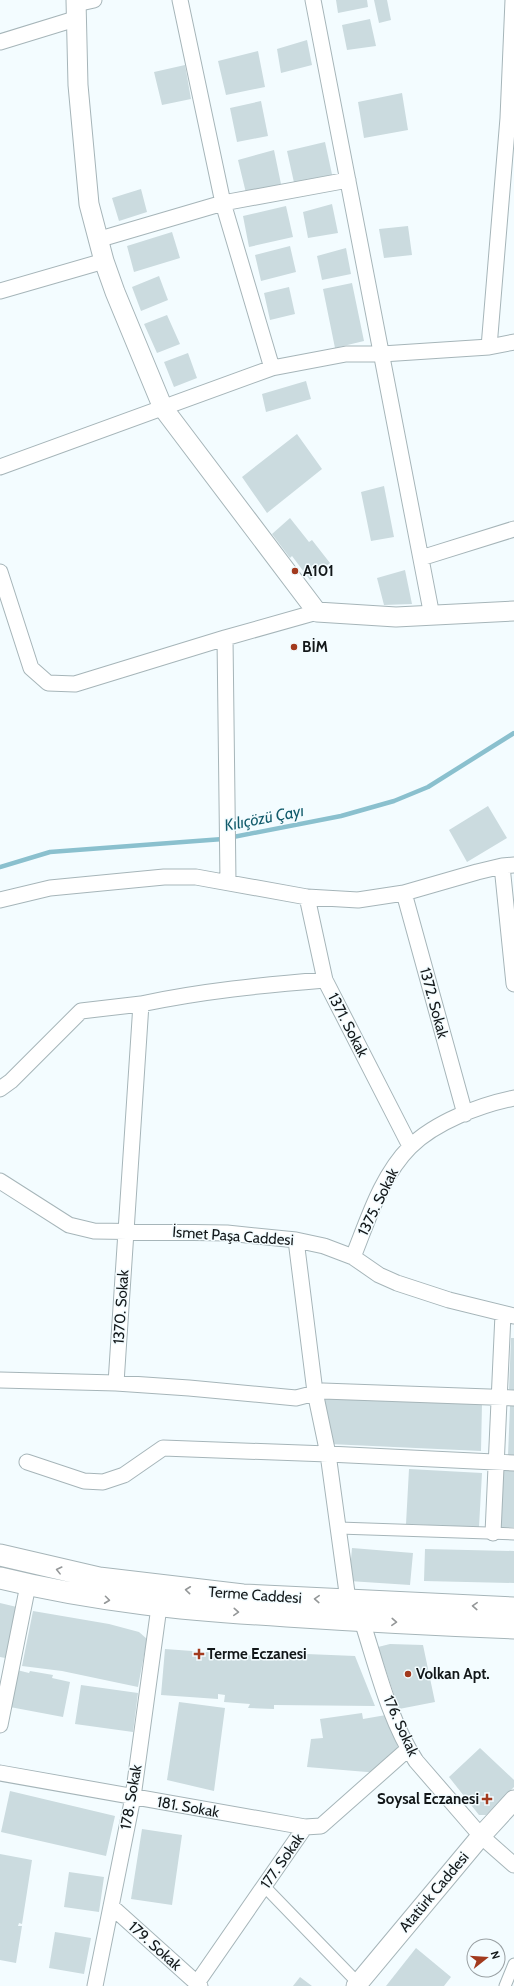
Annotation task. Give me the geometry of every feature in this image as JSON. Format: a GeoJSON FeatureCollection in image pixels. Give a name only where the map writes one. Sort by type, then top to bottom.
{"type":"FeatureCollection","features":[{"type":"Feature","properties":{"kind":"main road","name":"Terme Caddesi"},"geometry":{"type":"LineString","coordinates":[[0,1555],[99,1578],[156,1586],[243,1595],[514,1608]]}},
{"type":"Feature","properties":{"kind":"main road","name":"Terme Caddesi"},"geometry":{"type":"LineString","coordinates":[[0,1578],[100,1599],[159,1607],[362,1621],[514,1628]]}},
{"type":"Feature","properties":{"kind":"street"},"geometry":{"type":"LineString","coordinates":[[0,42],[94,0]]}},
{"type":"Feature","properties":{"kind":"street"},"geometry":{"type":"LineString","coordinates":[[180,0],[223,204],[272,368]]}},
{"type":"Feature","properties":{"kind":"street"},"geometry":{"type":"LineString","coordinates":[[313,0],[432,616]]}},
{"type":"Feature","properties":{"kind":"street"},"geometry":{"type":"LineString","coordinates":[[489,346],[508,118],[513,0]]}},
{"type":"Feature","properties":{"kind":"street"},"geometry":{"type":"LineString","coordinates":[[76,8],[84,165],[88,204],[104,261],[137,348],[163,408],[316,612]]}},
{"type":"Feature","properties":{"kind":"street"},"geometry":{"type":"LineString","coordinates":[[97,240],[223,204],[348,180]]}},
{"type":"Feature","properties":{"kind":"street"},"geometry":{"type":"LineString","coordinates":[[0,291],[104,261]]}},
{"type":"Feature","properties":{"kind":"street"},"geometry":{"type":"LineString","coordinates":[[0,467],[272,368],[346,354],[382,354],[489,346],[514,342]]}},
{"type":"Feature","properties":{"kind":"street"},"geometry":{"type":"LineString","coordinates":[[421,558],[514,528]]}},
{"type":"Feature","properties":{"kind":"street"},"geometry":{"type":"LineString","coordinates":[[0,572],[31,668],[48,683],[75,684],[316,612],[396,618],[514,611]]}},
{"type":"Feature","properties":{"kind":"street"},"geometry":{"type":"LineString","coordinates":[[225,638],[228,881]]}},
{"type":"Feature","properties":{"kind":"street"},"geometry":{"type":"LineString","coordinates":[[0,900],[50,888],[164,877],[196,877],[228,881],[307,896],[358,900],[404,893],[508,866],[514,984]]}},
{"type":"Feature","properties":{"kind":"street","name":"1372. Sokak"},"geometry":{"type":"LineString","coordinates":[[404,893],[465,1114]]}},
{"type":"Feature","properties":{"kind":"street","name":"1371. Sokak"},"geometry":{"type":"LineString","coordinates":[[307,896],[325,980],[410,1146]]}},
{"type":"Feature","properties":{"kind":"street"},"geometry":{"type":"LineString","coordinates":[[0,1089],[11,1081],[81,1011],[141,1004],[168,998],[265,985],[325,980]]}},
{"type":"Feature","properties":{"kind":"street","name":"1370. Sokak"},"geometry":{"type":"LineString","coordinates":[[116,1383],[141,1004]]}},
{"type":"Feature","properties":{"kind":"street","name":"1375. Sokak"},"geometry":{"type":"LineString","coordinates":[[353,1257],[381,1190],[396,1165],[410,1146],[435,1128],[465,1114],[494,1102],[514,1098]]}},
{"type":"Feature","properties":{"kind":"street","name":"İsmet Paşa Caddesi"},"geometry":{"type":"LineString","coordinates":[[0,1181],[69,1225],[94,1232],[126,1231],[227,1233],[296,1240],[324,1246],[353,1257],[380,1275],[397,1283],[449,1300],[509,1315]]}},
{"type":"Feature","properties":{"kind":"street"},"geometry":{"type":"LineString","coordinates":[[296,1240],[315,1392],[328,1454],[348,1600]]}},
{"type":"Feature","properties":{"kind":"street"},"geometry":{"type":"LineString","coordinates":[[493,1533],[497,1463],[507,1397],[509,1315]]}},
{"type":"Feature","properties":{"kind":"street"},"geometry":{"type":"LineString","coordinates":[[0,1380],[116,1383],[296,1398],[323,1391],[507,1397]]}},
{"type":"Feature","properties":{"kind":"street"},"geometry":{"type":"LineString","coordinates":[[27,1462],[84,1481],[103,1482],[124,1475],[163,1448],[514,1463]]}},
{"type":"Feature","properties":{"kind":"street"},"geometry":{"type":"LineString","coordinates":[[339,1528],[514,1534]]}},
{"type":"Feature","properties":{"kind":"street"},"geometry":{"type":"LineString","coordinates":[[0,1725],[28,1585]]}},
{"type":"Feature","properties":{"kind":"street","name":"178. Sokak"},"geometry":{"type":"LineString","coordinates":[[94,1986],[133,1797],[159,1607]]}},
{"type":"Feature","properties":{"kind":"street","name":"176. Sokak"},"geometry":{"type":"LineString","coordinates":[[362,1621],[395,1721],[408,1749],[416,1761],[481,1836],[514,1865]]}},
{"type":"Feature","properties":{"kind":"street","name":"177. Sokak"},"geometry":{"type":"LineString","coordinates":[[198,1985],[264,1886],[305,1828],[321,1826],[408,1749]]}},
{"type":"Feature","properties":{"kind":"street","name":"181. Sokak"},"geometry":{"type":"LineString","coordinates":[[0,1773],[305,1828]]}},
{"type":"Feature","properties":{"kind":"street","name":"Atatürk Caddesi"},"geometry":{"type":"LineString","coordinates":[[357,1985],[481,1836],[514,1800]]}},
{"type":"Feature","properties":{"kind":"street"},"geometry":{"type":"LineString","coordinates":[[264,1886],[357,1985]]}},
{"type":"Feature","properties":{"kind":"street","name":"179. Sokak"},"geometry":{"type":"LineString","coordinates":[[111,1906],[198,1985]]}},
{"type":"Feature","properties":{"kind":"street"},"geometry":{"type":"LineString","coordinates":[[505,1986],[514,1964]]}},
{"type":"Feature","properties":{"kind":"building"},"geometry":{"type":"Polygon","coordinates":[[[336,0],[367,0],[368,7],[338,13],[336,0]]]}},
{"type":"Feature","properties":{"kind":"building"},"geometry":{"type":"Polygon","coordinates":[[[374,0],[387,0],[391,20],[379,23],[374,0]]]}},
{"type":"Feature","properties":{"kind":"building"},"geometry":{"type":"Polygon","coordinates":[[[370,19],[376,46],[347,50],[342,25],[370,19]]]}},
{"type":"Feature","properties":{"kind":"building"},"geometry":{"type":"Polygon","coordinates":[[[307,40],[312,65],[281,73],[277,49],[307,40]]]}},
{"type":"Feature","properties":{"kind":"building"},"geometry":{"type":"Polygon","coordinates":[[[258,51],[265,87],[226,95],[218,61],[258,51]]]}},
{"type":"Feature","properties":{"kind":"building"},"geometry":{"type":"Polygon","coordinates":[[[185,65],[191,99],[162,105],[154,72],[185,65]]]}},
{"type":"Feature","properties":{"kind":"building"},"geometry":{"type":"Polygon","coordinates":[[[402,93],[408,130],[364,138],[358,102],[402,93]]]}},
{"type":"Feature","properties":{"kind":"building"},"geometry":{"type":"Polygon","coordinates":[[[261,101],[268,136],[237,142],[230,108],[261,101]]]}},
{"type":"Feature","properties":{"kind":"building"},"geometry":{"type":"Polygon","coordinates":[[[325,142],[333,179],[295,187],[287,151],[325,142]]]}},
{"type":"Feature","properties":{"kind":"building"},"geometry":{"type":"Polygon","coordinates":[[[274,150],[281,184],[246,193],[238,160],[274,150]]]}},
{"type":"Feature","properties":{"kind":"building"},"geometry":{"type":"Polygon","coordinates":[[[141,189],[147,212],[119,221],[112,198],[141,189]]]}},
{"type":"Feature","properties":{"kind":"building"},"geometry":{"type":"Polygon","coordinates":[[[332,204],[338,233],[308,238],[303,212],[332,204]]]}},
{"type":"Feature","properties":{"kind":"building"},"geometry":{"type":"Polygon","coordinates":[[[286,206],[293,237],[249,247],[243,216],[286,206]]]}},
{"type":"Feature","properties":{"kind":"building"},"geometry":{"type":"Polygon","coordinates":[[[408,226],[412,255],[384,258],[379,229],[408,226]]]}},
{"type":"Feature","properties":{"kind":"building"},"geometry":{"type":"Polygon","coordinates":[[[172,232],[180,258],[134,272],[127,246],[172,232]]]}},
{"type":"Feature","properties":{"kind":"building"},"geometry":{"type":"Polygon","coordinates":[[[290,246],[296,272],[261,281],[255,255],[290,246]]]}},
{"type":"Feature","properties":{"kind":"building"},"geometry":{"type":"Polygon","coordinates":[[[346,248],[351,274],[322,280],[317,256],[346,248]]]}},
{"type":"Feature","properties":{"kind":"building"},"geometry":{"type":"Polygon","coordinates":[[[159,276],[168,300],[141,311],[132,287],[159,276]]]}},
{"type":"Feature","properties":{"kind":"building"},"geometry":{"type":"Polygon","coordinates":[[[352,283],[364,341],[335,348],[323,289],[352,283]]]}},
{"type":"Feature","properties":{"kind":"building"},"geometry":{"type":"Polygon","coordinates":[[[289,287],[295,314],[270,320],[264,293],[289,287]]]}},
{"type":"Feature","properties":{"kind":"building"},"geometry":{"type":"Polygon","coordinates":[[[167,315],[180,344],[157,353],[144,324],[167,315]]]}},
{"type":"Feature","properties":{"kind":"building"},"geometry":{"type":"Polygon","coordinates":[[[188,353],[197,378],[174,387],[164,362],[188,353]]]}},
{"type":"Feature","properties":{"kind":"building"},"geometry":{"type":"Polygon","coordinates":[[[306,381],[311,399],[266,412],[262,394],[306,381]]]}},
{"type":"Feature","properties":{"kind":"building"},"geometry":{"type":"Polygon","coordinates":[[[297,434],[322,469],[267,513],[242,477],[297,434]]]}},
{"type":"Feature","properties":{"kind":"building"},"geometry":{"type":"Polygon","coordinates":[[[384,486],[394,537],[371,541],[361,492],[384,486]]]}},
{"type":"Feature","properties":{"kind":"building"},"geometry":{"type":"Polygon","coordinates":[[[290,518],[309,542],[312,540],[330,563],[310,580],[292,556],[290,558],[272,534],[290,518]]]}},
{"type":"Feature","properties":{"kind":"building"},"geometry":{"type":"Polygon","coordinates":[[[405,570],[412,604],[384,605],[377,578],[405,570]]]}},
{"type":"Feature","properties":{"kind":"building"},"geometry":{"type":"Polygon","coordinates":[[[488,806],[507,838],[467,862],[449,830],[488,806]]]}},
{"type":"Feature","properties":{"kind":"building"},"geometry":{"type":"Polygon","coordinates":[[[511,1338],[514,1338],[514,1390],[509,1390],[511,1338]]]}},
{"type":"Feature","properties":{"kind":"building"},"geometry":{"type":"Polygon","coordinates":[[[320,1398],[482,1403],[481,1451],[329,1444],[320,1398]]]}},
{"type":"Feature","properties":{"kind":"building"},"geometry":{"type":"Polygon","coordinates":[[[510,1406],[514,1406],[514,1455],[508,1455],[510,1406]]]}},
{"type":"Feature","properties":{"kind":"building"},"geometry":{"type":"Polygon","coordinates":[[[409,1469],[482,1473],[479,1527],[406,1524],[409,1469]]]}},
{"type":"Feature","properties":{"kind":"building"},"geometry":{"type":"Polygon","coordinates":[[[502,1471],[514,1471],[514,1527],[498,1527],[502,1471]]]}},
{"type":"Feature","properties":{"kind":"building"},"geometry":{"type":"Polygon","coordinates":[[[352,1548],[413,1553],[410,1585],[349,1581],[352,1548]]]}},
{"type":"Feature","properties":{"kind":"building"},"geometry":{"type":"Polygon","coordinates":[[[425,1549],[514,1551],[514,1583],[424,1581],[425,1549]]]}},
{"type":"Feature","properties":{"kind":"building"},"geometry":{"type":"Polygon","coordinates":[[[0,1603],[21,1608],[11,1659],[0,1657],[0,1603]]]}},
{"type":"Feature","properties":{"kind":"building"},"geometry":{"type":"Polygon","coordinates":[[[33,1611],[109,1624],[139,1632],[147,1639],[138,1687],[62,1671],[22,1666],[33,1611]]]}},
{"type":"Feature","properties":{"kind":"building","name":"Volkan Apt."},"geometry":{"type":"Polygon","coordinates":[[[390,1644],[423,1645],[435,1702],[399,1709],[378,1647],[390,1644]]]}},
{"type":"Feature","properties":{"kind":"building"},"geometry":{"type":"Polygon","coordinates":[[[165,1649],[258,1656],[258,1652],[355,1656],[375,1706],[274,1705],[274,1709],[248,1708],[250,1704],[224,1702],[225,1695],[218,1694],[218,1699],[161,1695],[165,1649]]]}},
{"type":"Feature","properties":{"kind":"building"},"geometry":{"type":"Polygon","coordinates":[[[17,1670],[29,1673],[30,1671],[53,1675],[52,1678],[70,1682],[63,1717],[10,1707],[17,1670]]]}},
{"type":"Feature","properties":{"kind":"building"},"geometry":{"type":"Polygon","coordinates":[[[81,1685],[138,1693],[133,1732],[75,1724],[81,1685]]]}},
{"type":"Feature","properties":{"kind":"building"},"geometry":{"type":"Polygon","coordinates":[[[179,1702],[225,1708],[214,1791],[167,1780],[179,1702]]]}},
{"type":"Feature","properties":{"kind":"building"},"geometry":{"type":"Polygon","coordinates":[[[362,1713],[363,1719],[386,1715],[398,1746],[396,1755],[379,1773],[307,1767],[311,1739],[323,1738],[320,1719],[362,1713]]]}},
{"type":"Feature","properties":{"kind":"building"},"geometry":{"type":"Polygon","coordinates":[[[480,1748],[514,1780],[514,1787],[486,1815],[479,1815],[449,1777],[480,1748]]]}},
{"type":"Feature","properties":{"kind":"building"},"geometry":{"type":"Polygon","coordinates":[[[10,1791],[115,1816],[106,1856],[1,1832],[10,1791]]]}},
{"type":"Feature","properties":{"kind":"building"},"geometry":{"type":"Polygon","coordinates":[[[142,1829],[182,1835],[172,1905],[131,1899],[142,1829]]]}},
{"type":"Feature","properties":{"kind":"building"},"geometry":{"type":"Polygon","coordinates":[[[0,1854],[32,1860],[22,1924],[19,1923],[18,1926],[22,1926],[16,1963],[0,1960],[0,1854]]]}},
{"type":"Feature","properties":{"kind":"building"},"geometry":{"type":"Polygon","coordinates":[[[69,1872],[104,1877],[99,1912],[64,1907],[69,1872]]]}},
{"type":"Feature","properties":{"kind":"building"},"geometry":{"type":"Polygon","coordinates":[[[55,1932],[91,1938],[84,1974],[49,1968],[55,1932]]]}},
{"type":"Feature","properties":{"kind":"building"},"geometry":{"type":"Polygon","coordinates":[[[416,1948],[451,1977],[444,1986],[386,1986],[416,1948]]]}},
{"type":"Feature","properties":{"kind":"building"},"geometry":{"type":"Polygon","coordinates":[[[300,1977],[312,1986],[293,1986],[300,1977]]]}},
{"type":"Feature","properties":{"kind":"waterway","name":"Kılıçözü Çayı"},"geometry":{"type":"LineString","coordinates":[[0,867],[50,852],[223,839],[341,816],[394,801],[428,787],[514,733]]}},
{"type":"Feature","properties":{"kind":"place","name":"A101"},"geometry":{"type":"Point","coordinates":[295,571]}},
{"type":"Feature","properties":{"kind":"place","name":"BİM"},"geometry":{"type":"Point","coordinates":[294,647]}},
{"type":"Feature","properties":{"kind":"place","name":"Terme Eczanesi"},"geometry":{"type":"Point","coordinates":[199,1654]}},
{"type":"Feature","properties":{"kind":"place","name":"Volkan Apt."},"geometry":{"type":"Point","coordinates":[408,1674]}},
{"type":"Feature","properties":{"kind":"place","name":"Soysal Eczanesi"},"geometry":{"type":"Point","coordinates":[487,1799]}}]}
